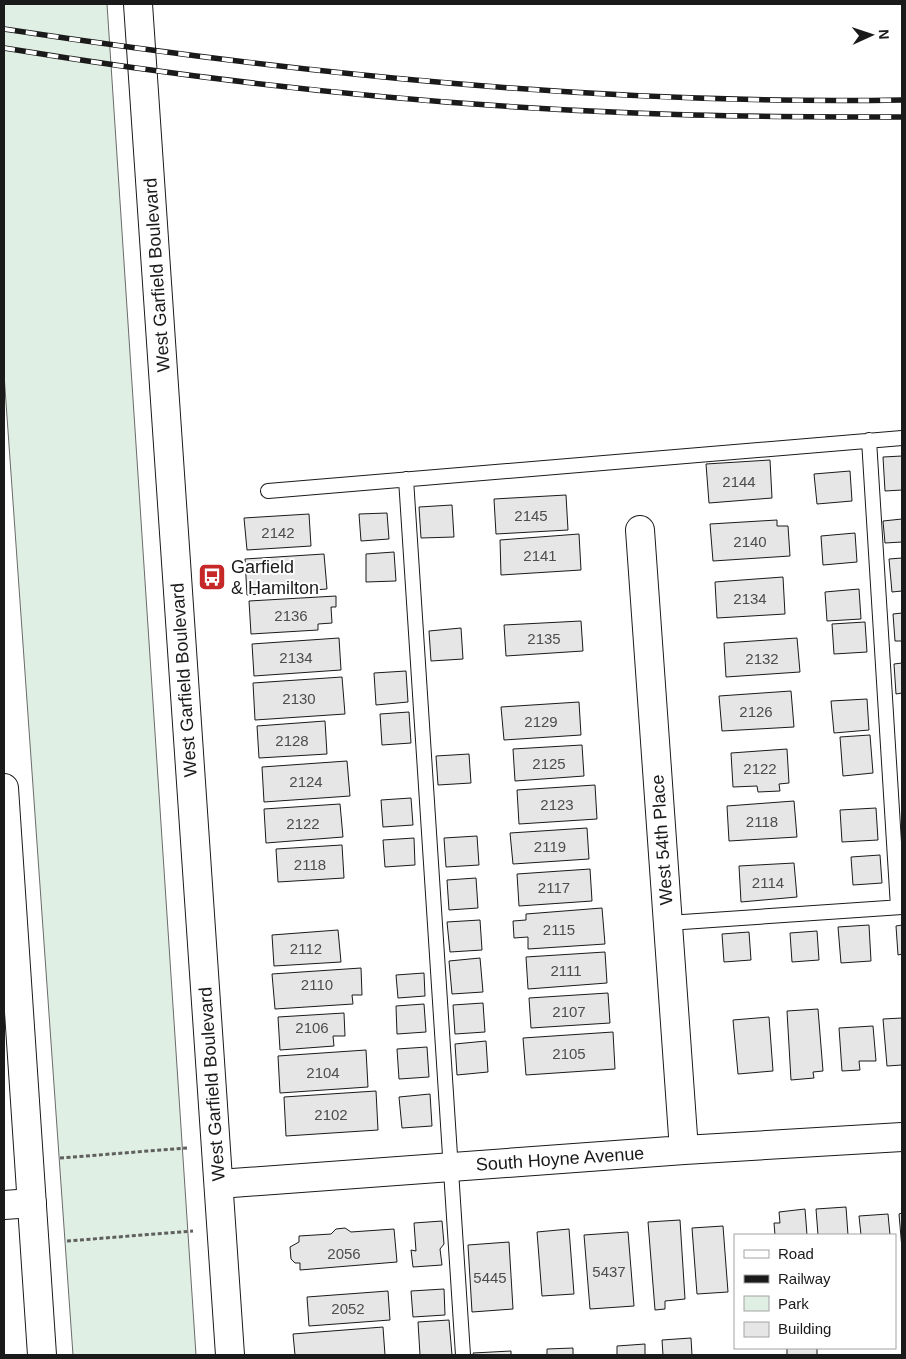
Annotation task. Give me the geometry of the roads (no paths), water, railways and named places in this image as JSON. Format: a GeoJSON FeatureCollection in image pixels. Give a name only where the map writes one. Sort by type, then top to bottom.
{"type":"FeatureCollection","features":[{"type":"Feature","properties":{"kind":"street","name":"West Garfield Boulevard"},"geometry":{"type":"LineString","coordinates":[[138,4],[230,1355]]}},
{"type":"Feature","properties":{"kind":"street","name":"West 54th Place"},"geometry":{"type":"LineString","coordinates":[[640,530],[684,1150]]}},
{"type":"Feature","properties":{"kind":"street"},"geometry":{"type":"LineString","coordinates":[[4,788],[42,1355]]}},
{"type":"Feature","properties":{"kind":"street","name":"South Hoyne Avenue"},"geometry":{"type":"LineString","coordinates":[[219,1184],[684,1150],[902,1137]]}},
{"type":"Feature","properties":{"kind":"street"},"geometry":{"type":"LineString","coordinates":[[4,1205],[32,1203]]}},
{"type":"Feature","properties":{"kind":"lane"},"geometry":{"type":"LineString","coordinates":[[268,491],[902,438]]}},
{"type":"Feature","properties":{"kind":"lane"},"geometry":{"type":"LineString","coordinates":[[668,923],[900,907],[869,440]]}},
{"type":"Feature","properties":{"kind":"lane"},"geometry":{"type":"LineString","coordinates":[[406,479],[463,1355]]}},
{"type":"Feature","properties":{"kind":"railway"},"geometry":{"type":"LineString","coordinates":[[4,29],[227,60],[339,73],[564,92],[789,100],[902,100]]}},
{"type":"Feature","properties":{"kind":"railway"},"geometry":{"type":"LineString","coordinates":[[4,48],[239,81],[397,98],[556,109],[668,114],[902,117]]}},
{"type":"Feature","properties":{"kind":"place","name":"Garfield & Hamilton"},"geometry":{"type":"Point","coordinates":[212,577]}}]}
